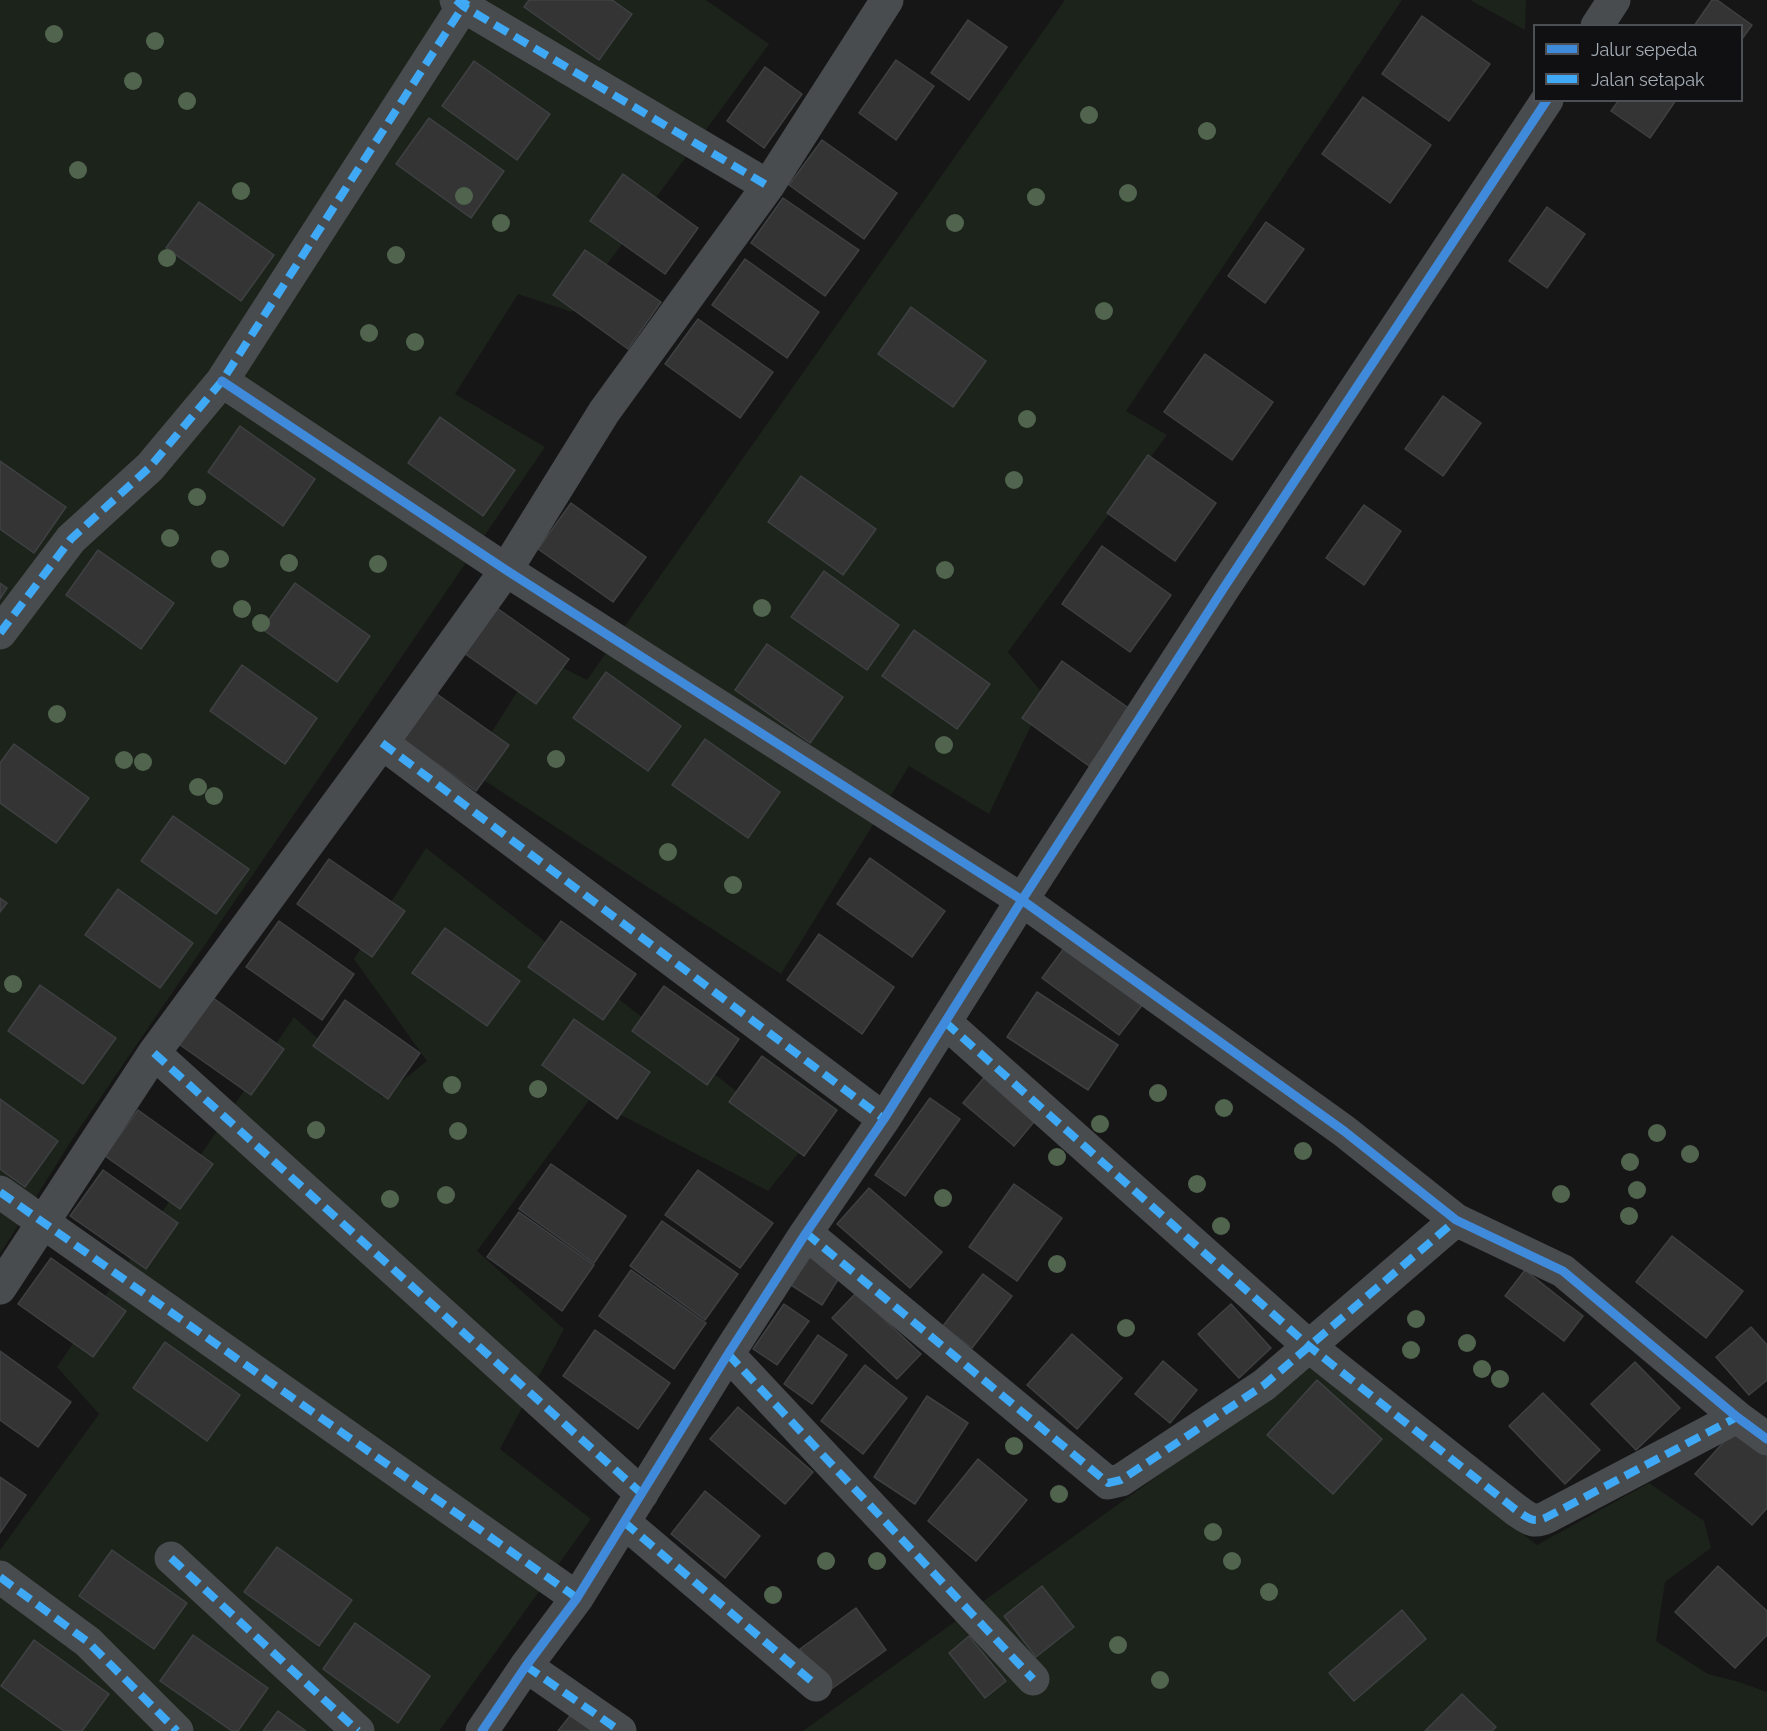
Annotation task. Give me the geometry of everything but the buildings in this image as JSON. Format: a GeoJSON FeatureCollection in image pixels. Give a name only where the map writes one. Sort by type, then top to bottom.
{"type":"FeatureCollection","features":[{"type":"Feature","properties":{"kind":"street"},"geometry":{"type":"LineString","coordinates":[[0,1288],[154,1053],[506,570],[604,412],[768,186],[887,0]]}},
{"type":"Feature","properties":{"kind":"street"},"geometry":{"type":"LineString","coordinates":[[1598,24],[1614,0]]}},
{"type":"Feature","properties":{"kind":"street"},"geometry":{"type":"LineString","coordinates":[[0,633],[71,539],[150,467],[222,381],[462,2],[768,186]]}},
{"type":"Feature","properties":{"kind":"street"},"geometry":{"type":"LineString","coordinates":[[482,1731],[526,1666],[577,1598],[806,1233],[884,1119],[1022,900],[1232,576],[1546,102]]}},
{"type":"Feature","properties":{"kind":"street"},"geometry":{"type":"LineString","coordinates":[[222,381],[506,570],[1022,900],[1344,1131],[1456,1221],[1563,1271],[1737,1417],[1767,1439]]}},
{"type":"Feature","properties":{"kind":"street"},"geometry":{"type":"LineString","coordinates":[[382,743],[884,1119]]}},
{"type":"Feature","properties":{"kind":"street"},"geometry":{"type":"LineString","coordinates":[[945,1022],[1310,1347],[1530,1519],[1538,1521],[1737,1417]]}},
{"type":"Feature","properties":{"kind":"street"},"geometry":{"type":"LineString","coordinates":[[154,1053],[642,1494]]}},
{"type":"Feature","properties":{"kind":"street"},"geometry":{"type":"LineString","coordinates":[[0,1192],[577,1598]]}},
{"type":"Feature","properties":{"kind":"street"},"geometry":{"type":"LineString","coordinates":[[806,1233],[1108,1483],[1121,1480],[1264,1385],[1456,1221]]}},
{"type":"Feature","properties":{"kind":"street"},"geometry":{"type":"LineString","coordinates":[[728,1354],[1034,1679]]}},
{"type":"Feature","properties":{"kind":"street"},"geometry":{"type":"LineString","coordinates":[[624,1522],[816,1685]]}},
{"type":"Feature","properties":{"kind":"street"},"geometry":{"type":"LineString","coordinates":[[171,1558],[358,1731]]}},
{"type":"Feature","properties":{"kind":"street"},"geometry":{"type":"LineString","coordinates":[[0,1577],[88,1642],[177,1731]]}},
{"type":"Feature","properties":{"kind":"street"},"geometry":{"type":"LineString","coordinates":[[526,1666],[621,1731]]}},
{"type":"Feature","properties":{"kind":"shaded area"},"geometry":{"type":"Polygon","coordinates":[[[0,0],[706,0],[769,44],[572,312],[518,294],[455,394],[545,447],[75,1135],[0,1254],[0,0]]]}},
{"type":"Feature","properties":{"kind":"shaded area"},"geometry":{"type":"Polygon","coordinates":[[[1065,0],[1402,0],[1126,411],[1167,435],[1008,652],[1045,696],[989,814],[909,766],[781,974],[482,779],[465,774],[540,656],[587,680],[1065,0]]]}},
{"type":"Feature","properties":{"kind":"shaded area"},"geometry":{"type":"Polygon","coordinates":[[[1470,0],[1526,0],[1525,30],[1470,0]]]}},
{"type":"Feature","properties":{"kind":"shaded area"},"geometry":{"type":"Polygon","coordinates":[[[426,848],[805,1145],[768,1191],[590,1099],[477,1251],[564,1329],[500,1449],[591,1519],[439,1731],[0,1731],[0,1550],[99,1414],[57,1367],[294,1017],[382,1097],[427,1061],[354,959],[426,848]]]}},
{"type":"Feature","properties":{"kind":"shaded area"},"geometry":{"type":"Polygon","coordinates":[[[1309,1367],[1537,1545],[1649,1483],[1704,1521],[1711,1548],[1665,1582],[1656,1641],[1708,1674],[1767,1692],[1767,1731],[803,1731],[1309,1367]]]}},
{"type":"Feature","properties":{"kind":"marked path"},"geometry":{"type":"LineString","coordinates":[[456,0],[768,186]]}},
{"type":"Feature","properties":{"kind":"marked path"},"geometry":{"type":"LineString","coordinates":[[0,633],[71,539],[150,467],[222,381],[467,0]]}},
{"type":"Feature","properties":{"kind":"marked path"},"geometry":{"type":"LineString","coordinates":[[382,743],[884,1119]]}},
{"type":"Feature","properties":{"kind":"marked path"},"geometry":{"type":"LineString","coordinates":[[945,1022],[1310,1347],[1527,1518],[1538,1520],[1547,1517],[1737,1417]]}},
{"type":"Feature","properties":{"kind":"marked path"},"geometry":{"type":"LineString","coordinates":[[154,1053],[642,1494]]}},
{"type":"Feature","properties":{"kind":"marked path"},"geometry":{"type":"LineString","coordinates":[[0,1192],[577,1598]]}},
{"type":"Feature","properties":{"kind":"marked path"},"geometry":{"type":"LineString","coordinates":[[806,1233],[1108,1483],[1121,1480],[1264,1385],[1456,1220]]}},
{"type":"Feature","properties":{"kind":"marked path"},"geometry":{"type":"LineString","coordinates":[[728,1354],[1033,1679]]}},
{"type":"Feature","properties":{"kind":"marked path"},"geometry":{"type":"LineString","coordinates":[[624,1522],[816,1685]]}},
{"type":"Feature","properties":{"kind":"marked path"},"geometry":{"type":"LineString","coordinates":[[171,1558],[358,1731]]}},
{"type":"Feature","properties":{"kind":"marked path"},"geometry":{"type":"LineString","coordinates":[[0,1577],[88,1642],[177,1731]]}},
{"type":"Feature","properties":{"kind":"marked path"},"geometry":{"type":"LineString","coordinates":[[526,1666],[620,1731]]}},
{"type":"Feature","properties":{"kind":"cycle path"},"geometry":{"type":"LineString","coordinates":[[482,1731],[526,1666],[577,1598],[806,1233],[884,1119],[1225,586],[1546,102]]}},
{"type":"Feature","properties":{"kind":"cycle path"},"geometry":{"type":"LineString","coordinates":[[222,381],[506,570],[1022,900],[1344,1131],[1456,1220],[1563,1271],[1737,1417],[1767,1439]]}}]}
